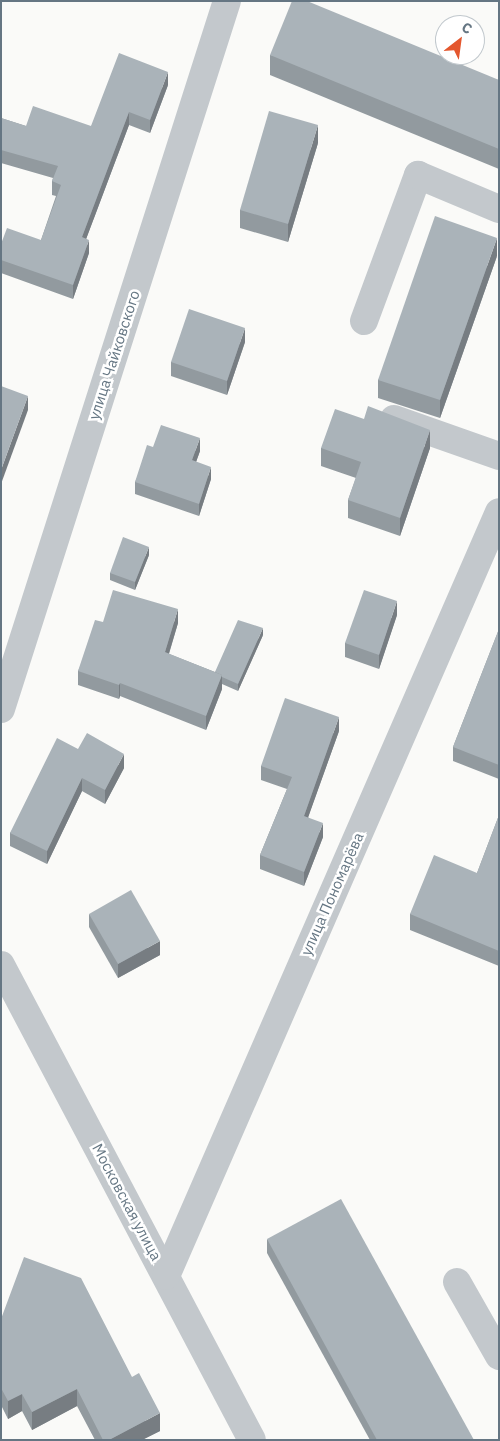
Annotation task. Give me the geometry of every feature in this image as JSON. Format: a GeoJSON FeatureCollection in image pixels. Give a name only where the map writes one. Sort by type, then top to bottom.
{"type":"FeatureCollection","features":[{"type":"Feature","properties":{"kind":"street","name":"улица Чайковского"},"geometry":{"type":"LineString","coordinates":[[1,709],[227,1]]}},
{"type":"Feature","properties":{"kind":"street"},"geometry":{"type":"LineString","coordinates":[[364,320],[418,175],[499,209]]}},
{"type":"Feature","properties":{"kind":"street"},"geometry":{"type":"LineString","coordinates":[[379,413],[499,456]]}},
{"type":"Feature","properties":{"kind":"street","name":"улица Пономарёва"},"geometry":{"type":"LineString","coordinates":[[166,1276],[499,512]]}},
{"type":"Feature","properties":{"kind":"street","name":"Московская улица"},"geometry":{"type":"LineString","coordinates":[[1,966],[252,1440]]}},
{"type":"Feature","properties":{"kind":"street"},"geometry":{"type":"LineString","coordinates":[[457,1282],[499,1356]]}},
{"type":"Feature","properties":{"kind":"building"},"geometry":{"type":"Polygon","coordinates":[[[292,1],[307,1],[435,54],[435,65],[463,65],[499,80],[499,149],[270,55],[292,1]]]}},
{"type":"Feature","properties":{"kind":"building"},"geometry":{"type":"Polygon","coordinates":[[[119,53],[168,72],[150,120],[129,112],[82,237],[89,240],[73,285],[1,260],[1,244],[7,228],[41,240],[61,185],[52,181],[58,166],[1,150],[1,118],[26,126],[33,106],[91,126],[119,53]]]}},
{"type":"Feature","properties":{"kind":"building"},"geometry":{"type":"Polygon","coordinates":[[[269,111],[318,125],[288,224],[240,210],[269,111]]]}},
{"type":"Feature","properties":{"kind":"building"},"geometry":{"type":"Polygon","coordinates":[[[435,216],[497,238],[440,400],[378,380],[435,216]]]}},
{"type":"Feature","properties":{"kind":"building"},"geometry":{"type":"Polygon","coordinates":[[[189,309],[245,328],[227,381],[171,362],[189,309]]]}},
{"type":"Feature","properties":{"kind":"building"},"geometry":{"type":"Polygon","coordinates":[[[1,386],[28,396],[1,470],[1,386]]]}},
{"type":"Feature","properties":{"kind":"building"},"geometry":{"type":"Polygon","coordinates":[[[368,406],[430,430],[400,518],[348,500],[361,462],[321,448],[335,409],[364,419],[368,406]]]}},
{"type":"Feature","properties":{"kind":"building"},"geometry":{"type":"Polygon","coordinates":[[[161,425],[200,438],[192,460],[211,467],[199,504],[135,482],[147,445],[153,447],[161,425]]]}},
{"type":"Feature","properties":{"kind":"building"},"geometry":{"type":"Polygon","coordinates":[[[123,537],[149,547],[135,582],[110,573],[123,537]]]}},
{"type":"Feature","properties":{"kind":"building"},"geometry":{"type":"Polygon","coordinates":[[[113,590],[178,609],[165,652],[222,675],[206,716],[120,683],[119,685],[78,671],[95,620],[103,622],[113,590]]]}},
{"type":"Feature","properties":{"kind":"building"},"geometry":{"type":"Polygon","coordinates":[[[364,590],[397,601],[379,655],[345,643],[364,590]]]}},
{"type":"Feature","properties":{"kind":"building"},"geometry":{"type":"Polygon","coordinates":[[[238,620],[263,628],[238,684],[215,672],[238,620]]]}},
{"type":"Feature","properties":{"kind":"building"},"geometry":{"type":"Polygon","coordinates":[[[499,629],[499,765],[453,747],[499,629]]]}},
{"type":"Feature","properties":{"kind":"building"},"geometry":{"type":"Polygon","coordinates":[[[285,698],[339,717],[304,816],[323,823],[304,872],[260,855],[292,777],[261,766],[285,698]]]}},
{"type":"Feature","properties":{"kind":"building"},"geometry":{"type":"Polygon","coordinates":[[[87,733],[124,754],[105,790],[82,778],[47,851],[10,833],[57,738],[78,749],[87,733]]]}},
{"type":"Feature","properties":{"kind":"building"},"geometry":{"type":"Polygon","coordinates":[[[499,815],[499,951],[410,914],[434,855],[477,873],[499,815]]]}},
{"type":"Feature","properties":{"kind":"building"},"geometry":{"type":"Polygon","coordinates":[[[131,890],[160,941],[118,964],[89,914],[131,890]]]}},
{"type":"Feature","properties":{"kind":"building"},"geometry":{"type":"Polygon","coordinates":[[[341,1199],[474,1440],[377,1440],[267,1239],[341,1199]]]}},
{"type":"Feature","properties":{"kind":"building"},"geometry":{"type":"Polygon","coordinates":[[[24,1257],[81,1278],[132,1377],[139,1373],[160,1413],[109,1440],[103,1440],[77,1389],[32,1412],[22,1394],[8,1401],[1,1388],[1,1319],[24,1257]]]}}]}
